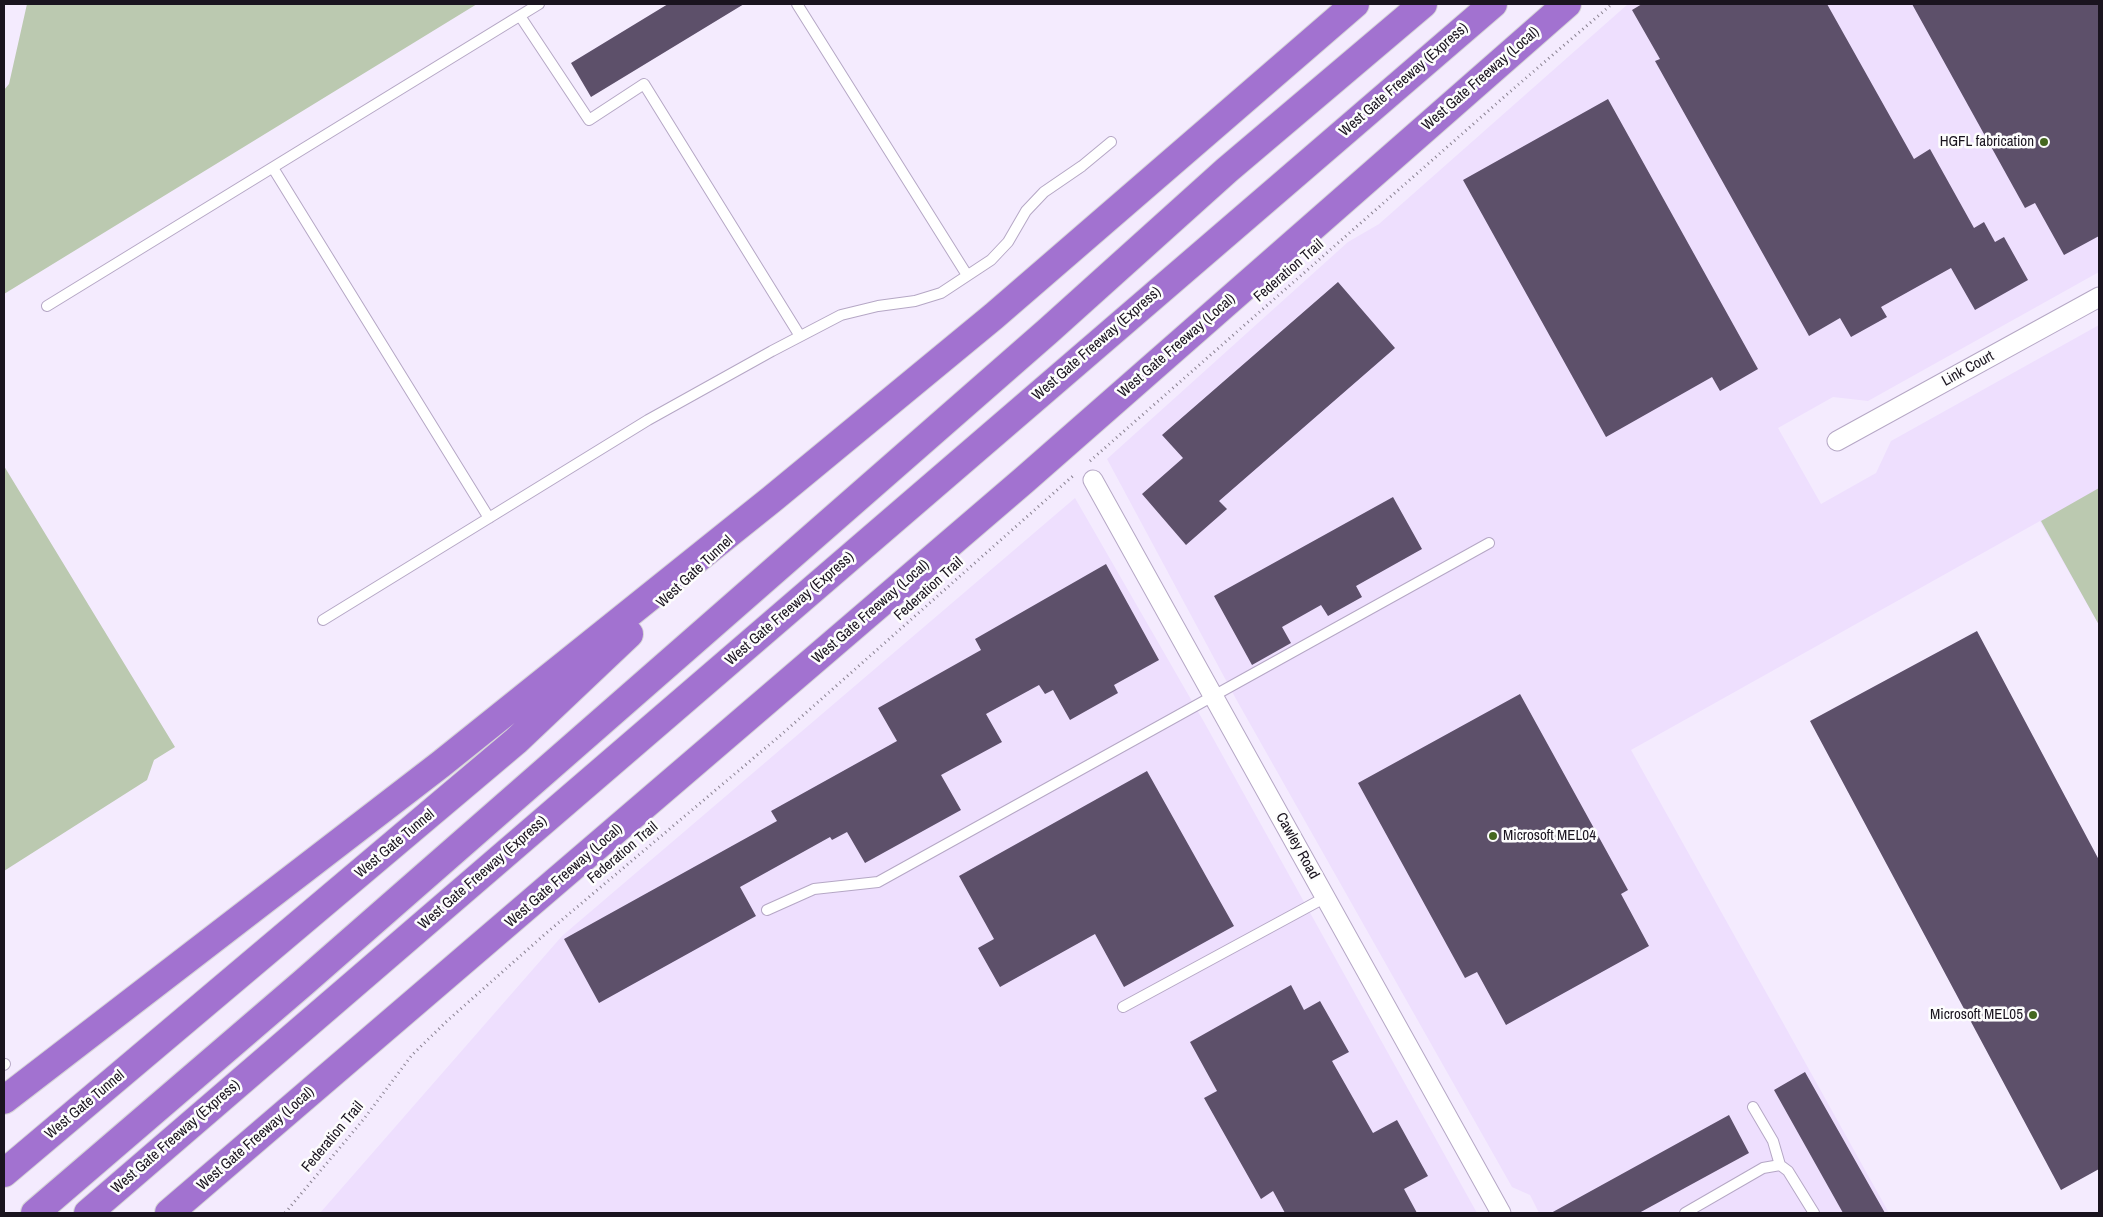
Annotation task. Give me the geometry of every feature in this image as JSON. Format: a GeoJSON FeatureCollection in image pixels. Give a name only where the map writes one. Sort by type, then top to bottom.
{"type":"FeatureCollection","features":[{"type":"Feature","properties":{"kind":"highway"},"geometry":{"type":"LineString","coordinates":[[4,1100],[441,764],[772,499],[994,316],[1355,4]]}},
{"type":"Feature","properties":{"kind":"highway"},"geometry":{"type":"LineString","coordinates":[[35,1213],[310,977],[1033,344],[1227,170],[1423,4]]}},
{"type":"Feature","properties":{"kind":"highway","name":"West Gate Freeway (Express)"},"geometry":{"type":"LineString","coordinates":[[88,1213],[1492,4]]}},
{"type":"Feature","properties":{"kind":"highway","name":"West Gate Freeway (Local)"},"geometry":{"type":"LineString","coordinates":[[169,1213],[1001,500],[1567,4]]}},
{"type":"Feature","properties":{"kind":"highway","name":"West Gate Tunnel"},"geometry":{"type":"LineString","coordinates":[[4,1173],[297,928],[516,741],[772,499]]}},
{"type":"Feature","properties":{"kind":"street","name":"Link Court"},"geometry":{"type":"LineString","coordinates":[[1837,441],[2099,297]]}},
{"type":"Feature","properties":{"kind":"street","name":"Cawley Road"},"geometry":{"type":"LineString","coordinates":[[1086,472],[1502,1213]]}},
{"type":"Feature","properties":{"kind":"lane"},"geometry":{"type":"LineString","coordinates":[[47,306],[539,4]]}},
{"type":"Feature","properties":{"kind":"lane"},"geometry":{"type":"LineString","coordinates":[[797,4],[968,275]]}},
{"type":"Feature","properties":{"kind":"lane"},"geometry":{"type":"LineString","coordinates":[[520,16],[589,120],[644,84],[800,336]]}},
{"type":"Feature","properties":{"kind":"lane"},"geometry":{"type":"LineString","coordinates":[[324,620],[648,420],[800,336],[841,315],[878,306],[915,301],[941,293],[991,260],[1008,242],[1026,211],[1044,192],[1082,166],[1111,142]]}},
{"type":"Feature","properties":{"kind":"lane"},"geometry":{"type":"LineString","coordinates":[[273,168],[489,518]]}},
{"type":"Feature","properties":{"kind":"lane"},"geometry":{"type":"LineString","coordinates":[[768,910],[814,889],[878,882],[1489,543]]}},
{"type":"Feature","properties":{"kind":"lane"},"geometry":{"type":"LineString","coordinates":[[1123,1008],[1326,897]]}},
{"type":"Feature","properties":{"kind":"lane"},"geometry":{"type":"LineString","coordinates":[[1752,1108],[1773,1141],[1780,1165],[1788,1170],[1814,1213]]}},
{"type":"Feature","properties":{"kind":"lane"},"geometry":{"type":"LineString","coordinates":[[1685,1213],[1763,1168],[1780,1165]]}},
{"type":"Feature","properties":{"kind":"path","name":"Federation Trail"},"geometry":{"type":"LineString","coordinates":[[285,1213],[363,1120],[412,1056],[447,1021],[544,935],[789,728],[1086,472],[1512,90],[1612,4]]}},
{"type":"Feature","properties":{"kind":"shaded area"},"geometry":{"type":"Polygon","coordinates":[[[1628,4],[2099,4],[2099,272],[1868,401],[1833,397],[1778,428],[1821,504],[1876,473],[1891,441],[2099,325],[2099,625],[2040,521],[1631,750],[1889,1213],[1539,1213],[1530,1195],[1512,1187],[1236,699],[1107,459],[1348,242],[1379,224],[1628,4]]]}},
{"type":"Feature","properties":{"kind":"shaded area"},"geometry":{"type":"Polygon","coordinates":[[[1075,498],[1204,722],[1477,1213],[320,1213],[562,936],[1075,498]]]}},
{"type":"Feature","properties":{"kind":"green space"},"geometry":{"type":"Polygon","coordinates":[[[27,4],[477,4],[4,294],[4,90],[9,84],[27,4]]]}},
{"type":"Feature","properties":{"kind":"green space"},"geometry":{"type":"Polygon","coordinates":[[[4,466],[175,747],[154,760],[147,780],[4,871],[4,466]]]}},
{"type":"Feature","properties":{"kind":"green space"},"geometry":{"type":"Polygon","coordinates":[[[2099,488],[2099,625],[2041,521],[2099,488]]]}},
{"type":"Feature","properties":{"kind":"building"},"geometry":{"type":"Polygon","coordinates":[[[668,4],[744,4],[591,97],[571,63],[668,4]]]}},
{"type":"Feature","properties":{"kind":"building"},"geometry":{"type":"Polygon","coordinates":[[[1642,4],[1827,4],[1914,159],[1930,149],[1974,228],[1984,222],[1995,242],[2004,237],[2028,280],[1975,310],[1951,268],[1881,307],[1887,317],[1851,337],[1840,318],[1809,336],[1655,61],[1660,59],[1632,10],[1642,4]]]}},
{"type":"Feature","properties":{"kind":"building","name":"HGFL fabrication"},"geometry":{"type":"Polygon","coordinates":[[[1912,4],[2099,4],[2099,236],[2064,255],[2035,203],[2025,208],[1912,4]]]}},
{"type":"Feature","properties":{"kind":"building"},"geometry":{"type":"Polygon","coordinates":[[[1608,99],[1758,369],[1720,391],[1712,377],[1606,437],[1463,180],[1608,99]]]}},
{"type":"Feature","properties":{"kind":"building"},"geometry":{"type":"Polygon","coordinates":[[[1338,282],[1395,348],[1219,501],[1227,509],[1186,545],[1142,494],[1183,458],[1162,435],[1338,282]]]}},
{"type":"Feature","properties":{"kind":"building"},"geometry":{"type":"Polygon","coordinates":[[[1393,497],[1422,549],[1356,586],[1362,597],[1328,616],[1321,605],[1282,627],[1291,643],[1252,665],[1214,596],[1393,497]]]}},
{"type":"Feature","properties":{"kind":"building"},"geometry":{"type":"Polygon","coordinates":[[[1106,564],[1159,660],[1114,685],[1118,693],[1070,720],[1053,690],[1045,694],[1039,685],[986,714],[1002,742],[941,775],[961,810],[865,863],[847,832],[832,840],[830,837],[740,887],[756,916],[599,1003],[564,939],[777,821],[771,811],[897,741],[878,708],[981,650],[975,639],[1106,564]]]}},
{"type":"Feature","properties":{"kind":"building","name":"Microsoft MEL05"},"geometry":{"type":"Polygon","coordinates":[[[1977,631],[2099,860],[2099,1169],[2061,1190],[1810,721],[1977,631]]]}},
{"type":"Feature","properties":{"kind":"building","name":"Microsoft MEL04"},"geometry":{"type":"Polygon","coordinates":[[[1520,694],[1628,890],[1621,894],[1649,946],[1506,1025],[1477,972],[1465,978],[1358,783],[1520,694]]]}},
{"type":"Feature","properties":{"kind":"building"},"geometry":{"type":"Polygon","coordinates":[[[1147,771],[1234,926],[1124,987],[1095,934],[1000,987],[978,948],[994,939],[959,876],[1147,771]]]}},
{"type":"Feature","properties":{"kind":"building"},"geometry":{"type":"Polygon","coordinates":[[[1291,985],[1304,1010],[1320,1001],[1349,1052],[1332,1061],[1373,1133],[1397,1120],[1428,1176],[1404,1189],[1417,1213],[1285,1213],[1273,1191],[1261,1199],[1204,1098],[1217,1091],[1190,1042],[1291,985]]]}},
{"type":"Feature","properties":{"kind":"building"},"geometry":{"type":"Polygon","coordinates":[[[1805,1072],[1885,1213],[1843,1213],[1774,1090],[1805,1072]]]}},
{"type":"Feature","properties":{"kind":"building"},"geometry":{"type":"Polygon","coordinates":[[[1729,1115],[1749,1153],[1639,1213],[1551,1213],[1729,1115]]]}},
{"type":"Feature","properties":{"kind":"place","name":"HGFL fabrication"},"geometry":{"type":"Point","coordinates":[2044,142]}},
{"type":"Feature","properties":{"kind":"place","name":"Microsoft MEL04"},"geometry":{"type":"Point","coordinates":[1493,836]}},
{"type":"Feature","properties":{"kind":"place","name":"Microsoft MEL05"},"geometry":{"type":"Point","coordinates":[2033,1015]}}]}
